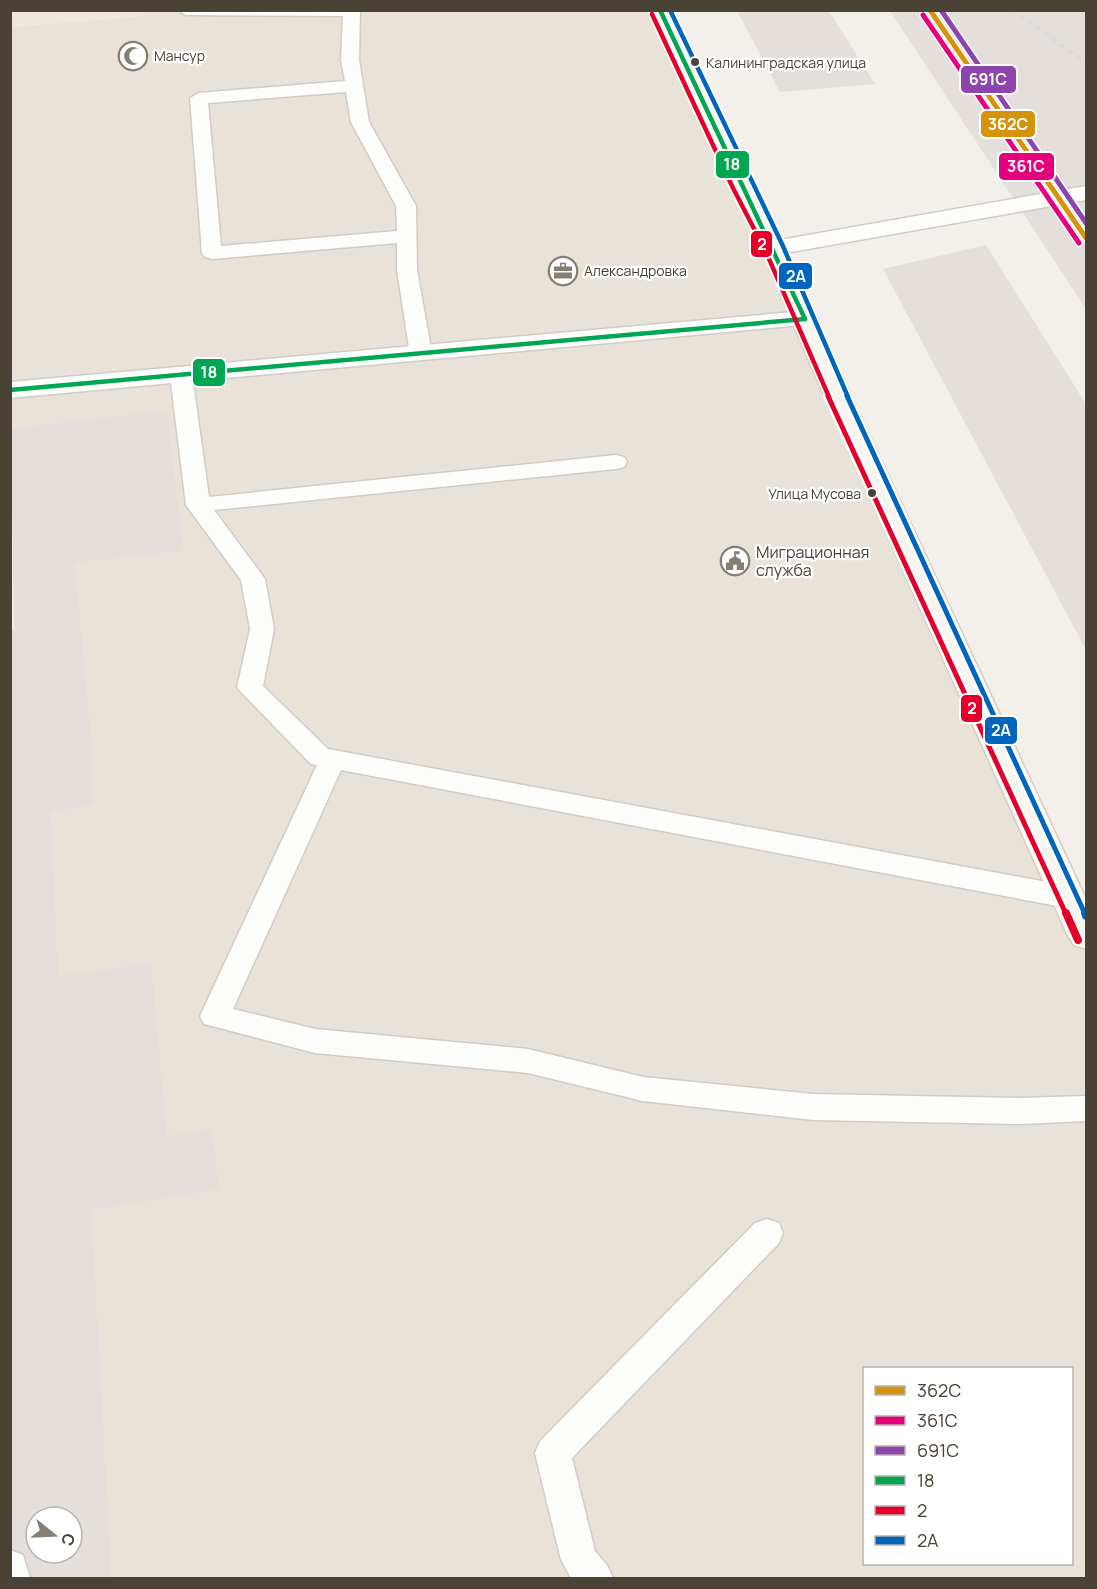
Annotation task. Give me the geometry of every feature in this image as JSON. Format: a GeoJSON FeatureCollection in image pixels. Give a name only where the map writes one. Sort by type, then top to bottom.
{"type":"FeatureCollection","features":[{"type":"Feature","properties":{"kind":"main road"},"geometry":{"type":"LineString","coordinates":[[660,10],[741,184],[774,248],[1086,936]]}},
{"type":"Feature","properties":{"kind":"street"},"geometry":{"type":"LineString","coordinates":[[774,248],[1086,193]]}},
{"type":"Feature","properties":{"kind":"street"},"geometry":{"type":"LineString","coordinates":[[10,390],[805,320]]}},
{"type":"Feature","properties":{"kind":"lane"},"geometry":{"type":"LineString","coordinates":[[186,10],[352,11],[350,60],[360,122],[406,206],[407,270],[421,354]]}},
{"type":"Feature","properties":{"kind":"lane"},"geometry":{"type":"LineString","coordinates":[[354,86],[199,98],[212,253],[406,237]]}},
{"type":"Feature","properties":{"kind":"lane"},"geometry":{"type":"LineString","coordinates":[[181,375],[198,505],[253,579],[262,629],[250,688],[320,757],[1068,897]]}},
{"type":"Feature","properties":{"kind":"lane"},"geometry":{"type":"LineString","coordinates":[[198,505],[616,462]]}},
{"type":"Feature","properties":{"kind":"lane"},"geometry":{"type":"LineString","coordinates":[[333,759],[215,1016],[315,1041],[528,1061],[654,1090],[813,1107],[1021,1111],[1086,1108]]}},
{"type":"Feature","properties":{"kind":"lane"},"geometry":{"type":"LineString","coordinates":[[594,1578],[579,1560],[553,1453],[767,1233]]}},
{"type":"Feature","properties":{"kind":"lane"},"geometry":{"type":"LineString","coordinates":[[10,1568],[12,1578]]}},
{"type":"Feature","properties":{"kind":"shaded area"},"geometry":{"type":"Polygon","coordinates":[[[11,10],[144,11],[143,16],[11,27],[11,10]]]}},
{"type":"Feature","properties":{"kind":"shaded area"},"geometry":{"type":"Polygon","coordinates":[[[144,10],[660,11],[1086,936],[1086,1578],[112,1578],[92,1210],[218,1188],[212,1129],[167,1137],[152,963],[59,977],[51,811],[94,805],[92,741],[75,563],[184,549],[167,410],[11,428],[11,27],[143,16],[144,10]]]}},
{"type":"Feature","properties":{"kind":"shaded area"},"geometry":{"type":"Polygon","coordinates":[[[737,11],[829,11],[875,84],[780,92],[737,11]]]}},
{"type":"Feature","properties":{"kind":"shaded area"},"geometry":{"type":"Polygon","coordinates":[[[890,11],[1086,11],[1086,309],[890,11]]]}},
{"type":"Feature","properties":{"kind":"shaded area"},"geometry":{"type":"Polygon","coordinates":[[[986,245],[1086,404],[1086,650],[883,269],[986,245]]]}},
{"type":"Feature","properties":{"kind":"shaded area"},"geometry":{"type":"Polygon","coordinates":[[[167,410],[184,550],[75,563],[92,741],[94,805],[51,812],[59,976],[152,963],[167,1136],[212,1129],[219,1189],[92,1210],[112,1578],[11,1578],[10,631],[14,630],[11,428],[167,410]]]}},
{"type":"Feature","properties":{"kind":"railway"},"geometry":{"type":"LineString","coordinates":[[1011,10],[1086,62]]}},
{"type":"Feature","properties":{"kind":"transit line","name":"18"},"geometry":{"type":"LineString","coordinates":[[660,10],[805,319]]}},
{"type":"Feature","properties":{"kind":"transit line","name":"2А"},"geometry":{"type":"LineString","coordinates":[[670,10],[782,244],[833,364],[1086,916]]}},
{"type":"Feature","properties":{"kind":"transit line","name":"362С"},"geometry":{"type":"LineString","coordinates":[[930,10],[1086,238]]}},
{"type":"Feature","properties":{"kind":"transit line","name":"691С"},"geometry":{"type":"LineString","coordinates":[[941,10],[1086,223]]}},
{"type":"Feature","properties":{"kind":"transit line","name":"2"},"geometry":{"type":"LineString","coordinates":[[652,14],[733,188],[766,252],[817,372],[1078,940]]}},
{"type":"Feature","properties":{"kind":"transit line","name":"361С"},"geometry":{"type":"LineString","coordinates":[[923,15],[1079,243]]}},
{"type":"Feature","properties":{"kind":"transit line","name":"18"},"geometry":{"type":"LineString","coordinates":[[10,390],[805,319]]}},
{"type":"Feature","properties":{"kind":"place","name":"Мансур"},"geometry":{"type":"Point","coordinates":[133,56]}},
{"type":"Feature","properties":{"kind":"place","name":"Калининградская улица"},"geometry":{"type":"Point","coordinates":[695,62]}},
{"type":"Feature","properties":{"kind":"place","name":"Александровка"},"geometry":{"type":"Point","coordinates":[563,271]}},
{"type":"Feature","properties":{"kind":"place","name":"Улица Мусова"},"geometry":{"type":"Point","coordinates":[872,493]}},
{"type":"Feature","properties":{"kind":"place","name":"Миграционная служба"},"geometry":{"type":"Point","coordinates":[735,561]}}]}
